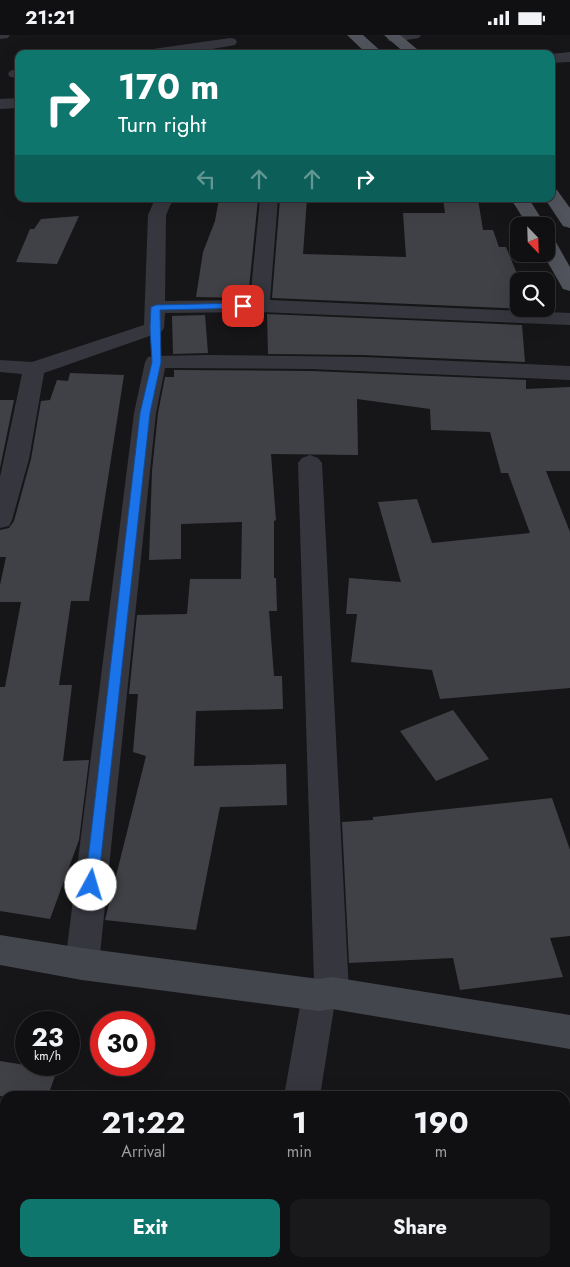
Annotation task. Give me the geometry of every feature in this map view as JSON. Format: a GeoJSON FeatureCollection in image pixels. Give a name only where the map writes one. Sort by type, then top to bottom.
{"type":"FeatureCollection","features":[{"type":"Feature","properties":{"kind":"main road"},"geometry":{"type":"LineString","coordinates":[[354,35],[372,50]]}},
{"type":"Feature","properties":{"kind":"main road"},"geometry":{"type":"LineString","coordinates":[[393,36],[411,50]]}},
{"type":"Feature","properties":{"kind":"main road"},"geometry":{"type":"LineString","coordinates":[[555,201],[570,222]]}},
{"type":"Feature","properties":{"kind":"main road"},"geometry":{"type":"LineString","coordinates":[[522,202],[531,217]]}},
{"type":"Feature","properties":{"kind":"main road"},"geometry":{"type":"LineString","coordinates":[[555,258],[570,285]]}},
{"type":"Feature","properties":{"kind":"street"},"geometry":{"type":"LineString","coordinates":[[393,36],[414,35]]}},
{"type":"Feature","properties":{"kind":"street"},"geometry":{"type":"LineString","coordinates":[[172,50],[228,39]]}},
{"type":"Feature","properties":{"kind":"street"},"geometry":{"type":"LineString","coordinates":[[221,50],[228,39]]}},
{"type":"Feature","properties":{"kind":"street"},"geometry":{"type":"LineString","coordinates":[[555,58],[570,57]]}},
{"type":"Feature","properties":{"kind":"street"},"geometry":{"type":"LineString","coordinates":[[0,104],[15,103]]}},
{"type":"Feature","properties":{"kind":"street"},"geometry":{"type":"LineString","coordinates":[[82,964],[145,413],[156,362],[157,215],[163,202]]}},
{"type":"Feature","properties":{"kind":"street"},"geometry":{"type":"LineString","coordinates":[[260,306],[261,275],[269,202]]}},
{"type":"Feature","properties":{"kind":"street"},"geometry":{"type":"LineString","coordinates":[[0,366],[34,369],[155,318],[260,306],[570,319]]}},
{"type":"Feature","properties":{"kind":"street"},"geometry":{"type":"LineString","coordinates":[[156,362],[218,360],[360,363],[570,373]]}},
{"type":"Feature","properties":{"kind":"street"},"geometry":{"type":"LineString","coordinates":[[0,520],[17,459],[34,369]]}},
{"type":"Feature","properties":{"kind":"street"},"geometry":{"type":"LineString","coordinates":[[303,1091],[326,994],[310,463]]}},
{"type":"Feature","properties":{"kind":"street"},"geometry":{"type":"LineString","coordinates":[[0,950],[82,964],[326,994],[570,1032]]}},
{"type":"Feature","properties":{"kind":"building"},"geometry":{"type":"Polygon","coordinates":[[[218,202],[258,202],[248,298],[196,297],[203,252],[215,221],[218,202]]]}},
{"type":"Feature","properties":{"kind":"building"},"geometry":{"type":"Polygon","coordinates":[[[280,202],[307,202],[303,254],[406,257],[403,213],[445,213],[443,202],[478,202],[483,230],[493,230],[499,247],[506,247],[510,257],[510,263],[513,263],[516,272],[510,272],[510,309],[272,298],[280,202]]]}},
{"type":"Feature","properties":{"kind":"building"},"geometry":{"type":"Polygon","coordinates":[[[79,216],[57,264],[16,262],[30,229],[34,229],[41,219],[79,216]]]}},
{"type":"Feature","properties":{"kind":"building"},"geometry":{"type":"Polygon","coordinates":[[[267,314],[522,325],[525,362],[363,355],[268,354],[267,314]]]}},
{"type":"Feature","properties":{"kind":"building"},"geometry":{"type":"Polygon","coordinates":[[[205,315],[208,353],[173,354],[172,316],[205,315]]]}},
{"type":"Feature","properties":{"kind":"building"},"geometry":{"type":"Polygon","coordinates":[[[174,370],[311,371],[526,380],[526,389],[570,387],[570,471],[546,471],[570,532],[570,688],[440,699],[432,670],[351,662],[357,614],[346,614],[349,578],[401,582],[378,502],[417,499],[432,543],[530,533],[508,473],[501,473],[490,432],[431,430],[430,409],[357,399],[358,455],[271,454],[276,520],[274,521],[274,578],[276,578],[277,611],[269,611],[274,676],[282,676],[283,709],[196,711],[194,766],[286,764],[287,805],[220,807],[196,930],[105,920],[146,756],[133,752],[138,694],[129,694],[137,615],[187,614],[190,579],[241,579],[242,522],[181,524],[181,559],[149,560],[152,471],[158,413],[165,377],[174,377],[174,370]]]}},
{"type":"Feature","properties":{"kind":"building"},"geometry":{"type":"Polygon","coordinates":[[[70,373],[124,375],[89,601],[71,601],[59,685],[72,685],[63,761],[89,760],[79,840],[50,919],[0,911],[0,687],[5,687],[21,602],[0,602],[0,585],[6,557],[0,557],[0,530],[9,528],[14,521],[31,459],[41,401],[50,400],[57,380],[68,381],[70,373]]]}},
{"type":"Feature","properties":{"kind":"building"},"geometry":{"type":"Polygon","coordinates":[[[0,400],[14,400],[0,468],[0,400]]]}},
{"type":"Feature","properties":{"kind":"building"},"geometry":{"type":"Polygon","coordinates":[[[453,710],[489,759],[436,781],[400,731],[453,710]]]}},
{"type":"Feature","properties":{"kind":"building"},"geometry":{"type":"Polygon","coordinates":[[[552,798],[570,850],[570,936],[550,938],[563,977],[460,990],[453,958],[349,963],[342,822],[373,820],[373,817],[552,798]]]}},
{"type":"Feature","properties":{"kind":"building"},"geometry":{"type":"Polygon","coordinates":[[[0,1061],[15,1063],[15,1076],[55,1076],[50,1091],[0,1091],[0,1061]]]}},
{"type":"Feature","properties":{"kind":"route"},"geometry":{"type":"LineString","coordinates":[[91,885],[145,413],[156,362],[154,328],[156,307],[243,306]]}}]}
